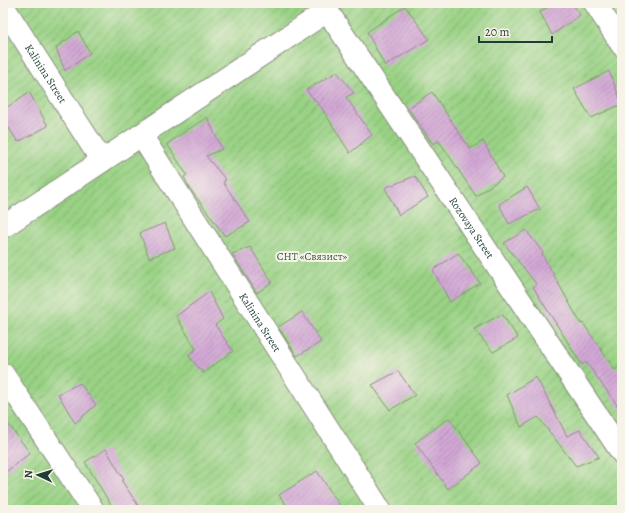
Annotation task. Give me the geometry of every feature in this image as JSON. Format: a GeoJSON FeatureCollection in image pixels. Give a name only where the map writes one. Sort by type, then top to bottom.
{"type":"FeatureCollection","features":[{"type":"Feature","properties":{"kind":"street"},"geometry":{"type":"LineString","coordinates":[[595,3],[622,45]]}},
{"type":"Feature","properties":{"kind":"street","name":"Kalinina Street"},"geometry":{"type":"LineString","coordinates":[[3,6],[102,161]]}},
{"type":"Feature","properties":{"kind":"street"},"geometry":{"type":"LineString","coordinates":[[3,227],[141,135],[325,7]]}},
{"type":"Feature","properties":{"kind":"street","name":"Rozovaya Street"},"geometry":{"type":"LineString","coordinates":[[325,7],[622,452]]}},
{"type":"Feature","properties":{"kind":"street","name":"Kalinina Street"},"geometry":{"type":"LineString","coordinates":[[141,135],[380,510]]}},
{"type":"Feature","properties":{"kind":"street"},"geometry":{"type":"LineString","coordinates":[[3,374],[93,510]]}},
{"type":"Feature","properties":{"kind":"green space","name":"СНТ «Связист»"},"geometry":{"type":"Polygon","coordinates":[[[3,3],[622,3],[622,510],[3,510],[3,3]]]}},
{"type":"Feature","properties":{"kind":"building"},"geometry":{"type":"Polygon","coordinates":[[[555,3],[572,3],[580,15],[552,35],[540,12],[555,3]]]}},
{"type":"Feature","properties":{"kind":"building"},"geometry":{"type":"Polygon","coordinates":[[[405,6],[429,39],[385,66],[367,32],[405,6]]]}},
{"type":"Feature","properties":{"kind":"building"},"geometry":{"type":"Polygon","coordinates":[[[78,31],[90,53],[65,71],[56,48],[78,31]]]}},
{"type":"Feature","properties":{"kind":"building"},"geometry":{"type":"Polygon","coordinates":[[[609,71],[622,104],[591,118],[574,89],[609,71]]]}},
{"type":"Feature","properties":{"kind":"building"},"geometry":{"type":"Polygon","coordinates":[[[337,72],[354,93],[346,97],[372,135],[350,153],[321,107],[306,90],[337,72]]]}},
{"type":"Feature","properties":{"kind":"building"},"geometry":{"type":"Polygon","coordinates":[[[29,92],[48,126],[18,142],[3,119],[3,110],[29,92]]]}},
{"type":"Feature","properties":{"kind":"building"},"geometry":{"type":"Polygon","coordinates":[[[432,92],[470,149],[483,141],[503,177],[476,196],[439,141],[433,144],[408,108],[432,92]]]}},
{"type":"Feature","properties":{"kind":"building"},"geometry":{"type":"Polygon","coordinates":[[[207,117],[222,149],[206,156],[226,180],[223,182],[250,222],[225,236],[191,190],[184,177],[187,175],[167,144],[207,117]]]}},
{"type":"Feature","properties":{"kind":"building"},"geometry":{"type":"Polygon","coordinates":[[[415,176],[428,197],[399,215],[385,188],[415,176]]]}},
{"type":"Feature","properties":{"kind":"building"},"geometry":{"type":"Polygon","coordinates":[[[527,187],[540,209],[509,224],[499,204],[527,187]]]}},
{"type":"Feature","properties":{"kind":"building"},"geometry":{"type":"Polygon","coordinates":[[[165,223],[175,248],[149,258],[140,233],[165,223]]]}},
{"type":"Feature","properties":{"kind":"building"},"geometry":{"type":"Polygon","coordinates":[[[526,230],[543,253],[542,254],[581,324],[583,323],[615,370],[622,365],[622,412],[586,362],[582,365],[533,287],[537,285],[504,243],[526,230]]]}},
{"type":"Feature","properties":{"kind":"building"},"geometry":{"type":"Polygon","coordinates":[[[250,247],[272,282],[257,293],[232,254],[250,247]]]}},
{"type":"Feature","properties":{"kind":"building"},"geometry":{"type":"Polygon","coordinates":[[[458,253],[480,283],[450,302],[433,270],[458,253]]]}},
{"type":"Feature","properties":{"kind":"building"},"geometry":{"type":"Polygon","coordinates":[[[209,292],[223,319],[215,325],[233,351],[203,373],[188,355],[196,349],[176,316],[209,292]]]}},
{"type":"Feature","properties":{"kind":"building"},"geometry":{"type":"Polygon","coordinates":[[[302,312],[321,342],[297,356],[278,327],[302,312]]]}},
{"type":"Feature","properties":{"kind":"building"},"geometry":{"type":"Polygon","coordinates":[[[502,314],[518,338],[493,352],[474,329],[502,314]]]}},
{"type":"Feature","properties":{"kind":"building"},"geometry":{"type":"Polygon","coordinates":[[[398,371],[415,395],[390,410],[372,385],[398,371]]]}},
{"type":"Feature","properties":{"kind":"building"},"geometry":{"type":"Polygon","coordinates":[[[536,377],[567,436],[580,430],[599,457],[576,466],[538,417],[521,427],[507,395],[536,377]]]}},
{"type":"Feature","properties":{"kind":"building"},"geometry":{"type":"Polygon","coordinates":[[[80,383],[96,405],[75,423],[58,394],[80,383]]]}},
{"type":"Feature","properties":{"kind":"building"},"geometry":{"type":"Polygon","coordinates":[[[3,417],[30,453],[3,474],[3,417]]]}},
{"type":"Feature","properties":{"kind":"building"},"geometry":{"type":"Polygon","coordinates":[[[449,418],[482,463],[448,489],[415,443],[449,418]]]}},
{"type":"Feature","properties":{"kind":"building"},"geometry":{"type":"Polygon","coordinates":[[[106,449],[124,480],[122,481],[141,510],[114,510],[85,462],[106,449]]]}},
{"type":"Feature","properties":{"kind":"building"},"geometry":{"type":"Polygon","coordinates":[[[317,471],[343,510],[290,510],[279,495],[317,471]]]}}]}
